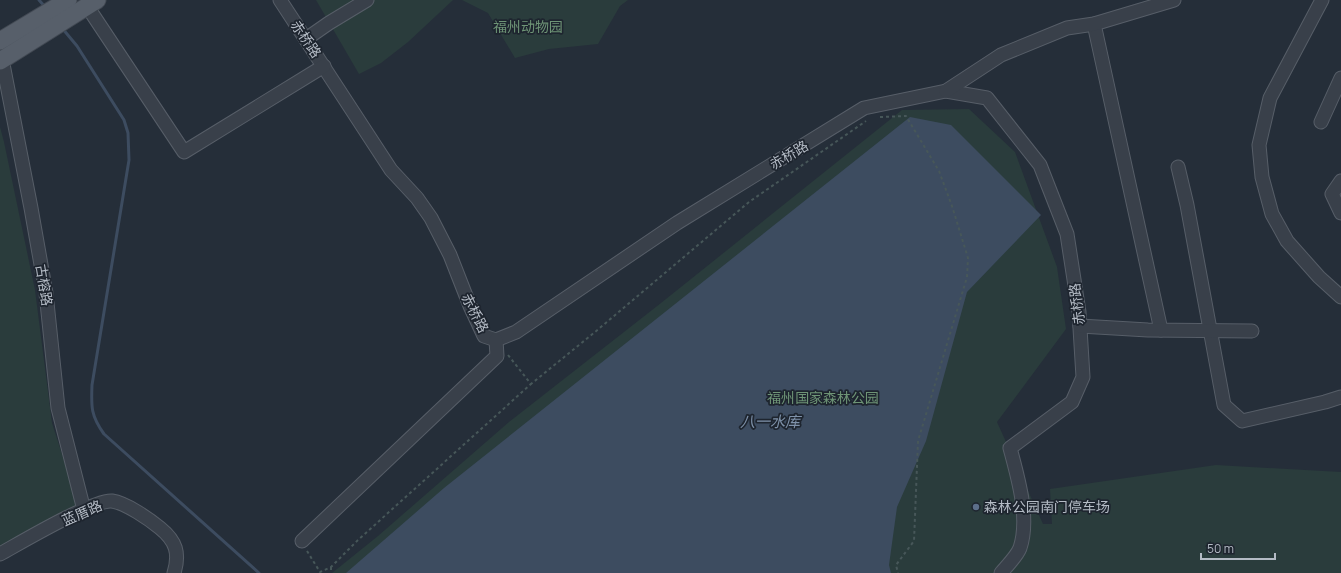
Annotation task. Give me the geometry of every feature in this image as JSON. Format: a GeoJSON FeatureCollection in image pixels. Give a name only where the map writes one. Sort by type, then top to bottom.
{"type":"FeatureCollection","features":[{"type":"Feature","properties":{"kind":"main road"},"geometry":{"type":"LineString","coordinates":[[1,60],[41,26],[68,6],[92,3]]}},
{"type":"Feature","properties":{"kind":"main road"},"geometry":{"type":"LineString","coordinates":[[0,41],[41,26]]}},
{"type":"Feature","properties":{"kind":"street","name":"赤桥路"},"geometry":{"type":"LineString","coordinates":[[280,0],[391,170],[417,198],[431,218],[450,255],[470,306],[484,336],[496,340],[516,332],[677,223],[864,108],[946,91],[987,98],[1040,164],[1067,234],[1080,326],[1083,377],[1072,402],[1010,448],[1018,479],[1024,522],[1020,550],[1001,573]]}},
{"type":"Feature","properties":{"kind":"street"},"geometry":{"type":"LineString","coordinates":[[306,39],[367,0]]}},
{"type":"Feature","properties":{"kind":"street"},"geometry":{"type":"LineString","coordinates":[[946,91],[1001,55],[1067,28],[1094,24],[1174,0]]}},
{"type":"Feature","properties":{"kind":"street"},"geometry":{"type":"LineString","coordinates":[[1322,0],[1270,98],[1259,145],[1262,177],[1272,214],[1287,241],[1319,277],[1341,297]]}},
{"type":"Feature","properties":{"kind":"street"},"geometry":{"type":"LineString","coordinates":[[92,3],[184,152],[324,66]]}},
{"type":"Feature","properties":{"kind":"street"},"geometry":{"type":"LineString","coordinates":[[1094,24],[1161,330]]}},
{"type":"Feature","properties":{"kind":"street","name":"古榕路"},"geometry":{"type":"LineString","coordinates":[[1,60],[31,208],[46,293],[58,408],[84,510]]}},
{"type":"Feature","properties":{"kind":"street"},"geometry":{"type":"LineString","coordinates":[[1321,122],[1341,78]]}},
{"type":"Feature","properties":{"kind":"street"},"geometry":{"type":"LineString","coordinates":[[1178,168],[1187,205],[1224,405],[1242,421],[1341,397]]}},
{"type":"Feature","properties":{"kind":"street"},"geometry":{"type":"LineString","coordinates":[[1341,181],[1332,194],[1341,213]]}},
{"type":"Feature","properties":{"kind":"street"},"geometry":{"type":"LineString","coordinates":[[1080,326],[1161,330],[1252,331]]}},
{"type":"Feature","properties":{"kind":"street"},"geometry":{"type":"LineString","coordinates":[[302,541],[497,356],[496,340]]}},
{"type":"Feature","properties":{"kind":"street","name":"蓝厝路"},"geometry":{"type":"LineString","coordinates":[[0,554],[84,510],[100,503],[112,501],[129,508],[159,526],[167,534],[176,550],[177,564],[174,573]]}},
{"type":"Feature","properties":{"kind":"path"},"geometry":{"type":"LineString","coordinates":[[878,117],[906,116],[939,171],[952,206],[968,258],[968,277],[918,441],[914,541],[896,565],[898,573]]}},
{"type":"Feature","properties":{"kind":"path"},"geometry":{"type":"LineString","coordinates":[[302,541],[320,572],[331,567],[358,540],[532,384],[749,202],[871,118]]}},
{"type":"Feature","properties":{"kind":"path"},"geometry":{"type":"LineString","coordinates":[[496,340],[532,384]]}},
{"type":"Feature","properties":{"kind":"path"},"geometry":{"type":"LineString","coordinates":[[331,567],[331,573]]}},
{"type":"Feature","properties":{"kind":"green space"},"geometry":{"type":"Polygon","coordinates":[[[316,0],[453,0],[408,42],[381,63],[359,74],[316,0]]]}},
{"type":"Feature","properties":{"kind":"green space","name":"福州动物园"},"geometry":{"type":"Polygon","coordinates":[[[462,0],[628,0],[620,6],[598,44],[549,49],[515,58],[488,13],[462,0]]]}},
{"type":"Feature","properties":{"kind":"green space","name":"八一水库"},"geometry":{"type":"Polygon","coordinates":[[[969,109],[1015,152],[1057,267],[1066,329],[997,422],[1043,524],[1052,524],[1050,489],[1216,465],[1341,472],[1341,573],[332,573],[378,536],[509,422],[661,303],[902,110],[969,109]]]}},
{"type":"Feature","properties":{"kind":"green space"},"geometry":{"type":"Polygon","coordinates":[[[0,127],[35,290],[52,423],[77,501],[72,510],[0,549],[0,127]]]}},
{"type":"Feature","properties":{"kind":"water","name":"八一水库"},"geometry":{"type":"Polygon","coordinates":[[[910,117],[951,125],[1041,215],[967,292],[926,441],[897,507],[889,565],[891,573],[346,573],[444,488],[910,117]]]}},
{"type":"Feature","properties":{"kind":"waterway"},"geometry":{"type":"LineString","coordinates":[[39,0],[46,8]]}},
{"type":"Feature","properties":{"kind":"waterway"},"geometry":{"type":"LineString","coordinates":[[62,28],[77,46],[124,120],[128,133],[129,160],[92,385],[92,405],[96,422],[104,434],[259,573]]}},
{"type":"Feature","properties":{"kind":"place","name":"森林公园南门停车场"},"geometry":{"type":"Point","coordinates":[976,507]}},
{"type":"Feature","properties":{"kind":"park label","name":"福州国家森林公园"},"geometry":{"type":"Point","coordinates":[823,398]}}]}
